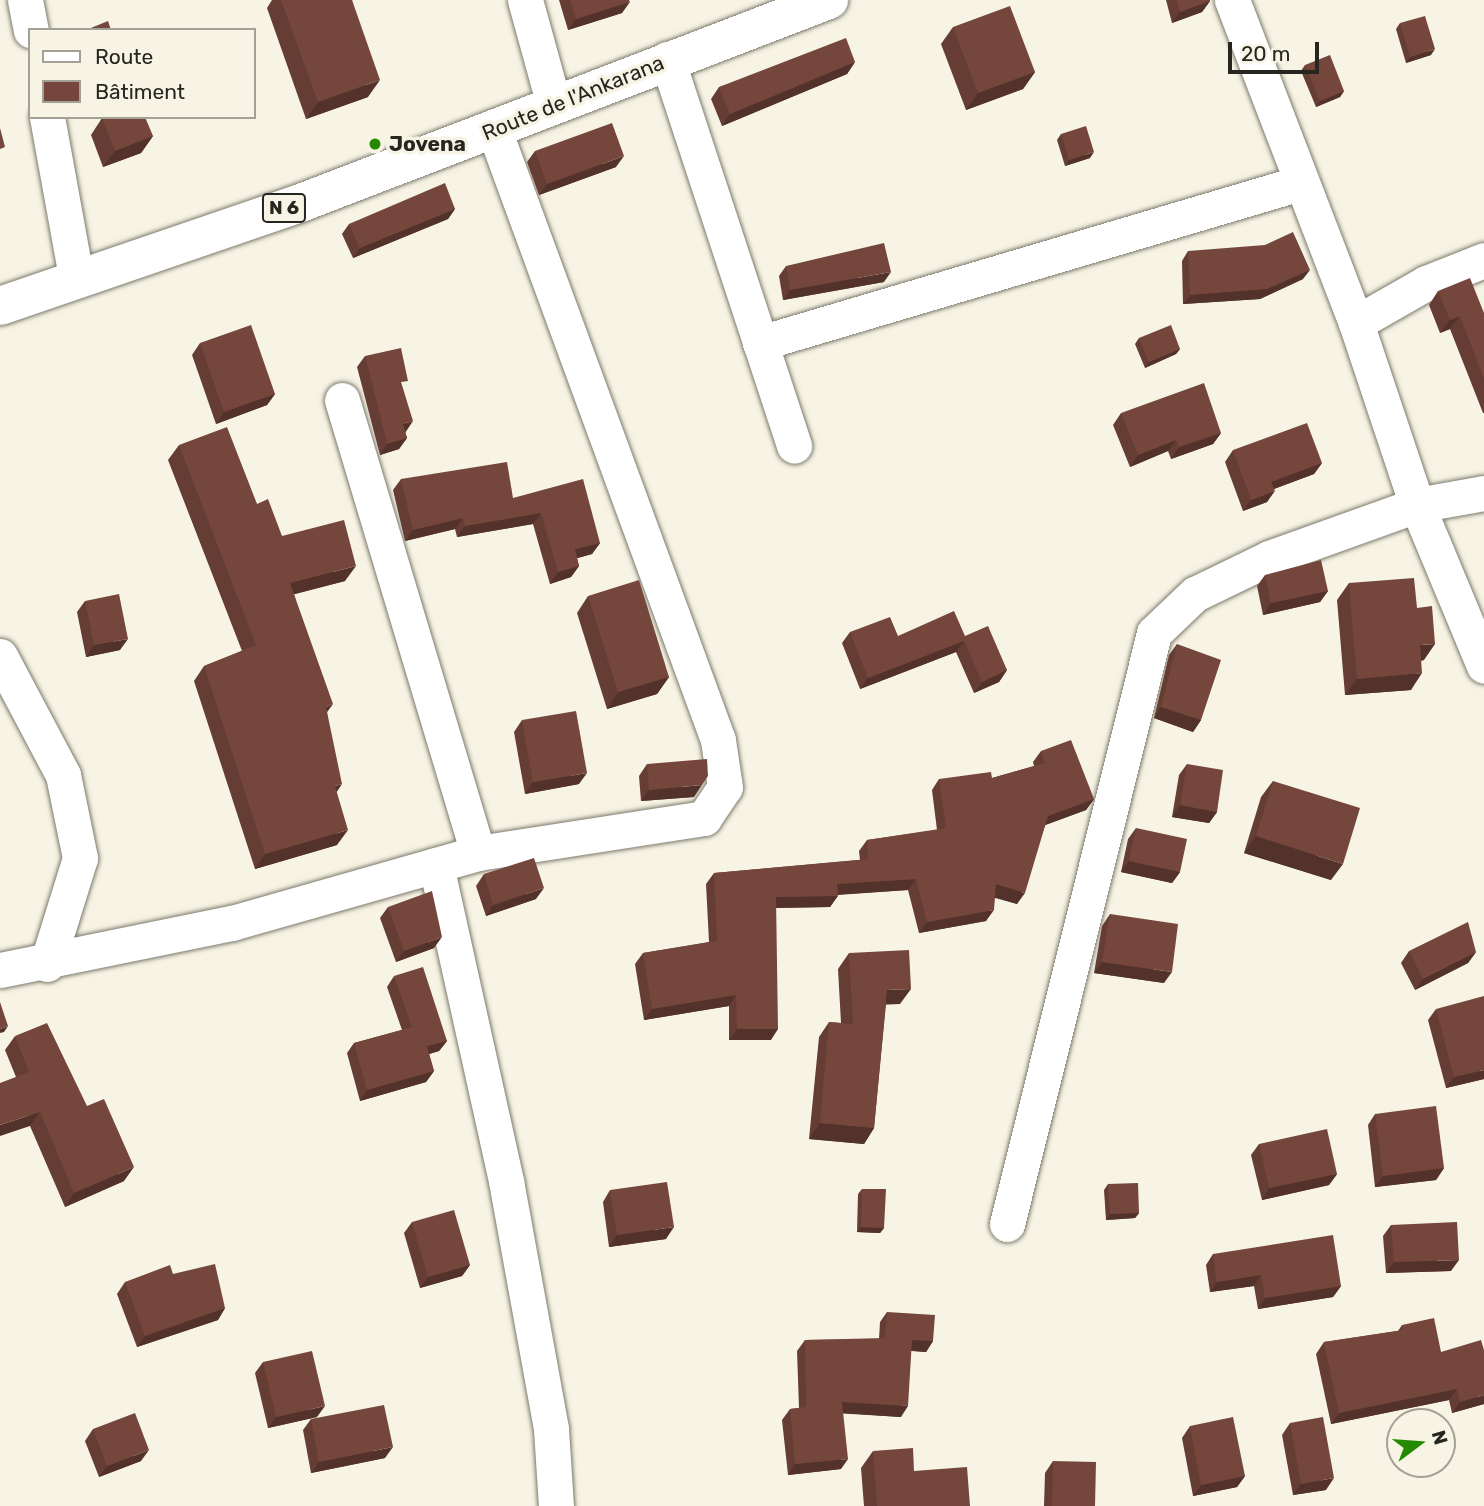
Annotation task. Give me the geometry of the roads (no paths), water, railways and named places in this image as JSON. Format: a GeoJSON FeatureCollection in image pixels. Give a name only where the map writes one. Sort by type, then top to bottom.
{"type":"FeatureCollection","features":[{"type":"Feature","properties":{"kind":"main road","name":"Route de l'Ankarana"},"geometry":{"type":"LineString","coordinates":[[0,306],[75,276],[298,204],[495,130],[667,59],[829,0]]}},
{"type":"Feature","properties":{"kind":"street"},"geometry":{"type":"LineString","coordinates":[[26,0],[31,28]]}},
{"type":"Feature","properties":{"kind":"street"},"geometry":{"type":"LineString","coordinates":[[525,0],[554,105]]}},
{"type":"Feature","properties":{"kind":"street"},"geometry":{"type":"LineString","coordinates":[[1231,0],[1356,323],[1417,505],[1484,666]]}},
{"type":"Feature","properties":{"kind":"street"},"geometry":{"type":"LineString","coordinates":[[667,59],[794,446]]}},
{"type":"Feature","properties":{"kind":"street"},"geometry":{"type":"LineString","coordinates":[[47,119],[75,276]]}},
{"type":"Feature","properties":{"kind":"street"},"geometry":{"type":"LineString","coordinates":[[0,970],[47,964],[232,923],[478,853],[704,818],[725,787],[718,740],[495,130]]}},
{"type":"Feature","properties":{"kind":"street"},"geometry":{"type":"LineString","coordinates":[[760,343],[1300,183]]}},
{"type":"Feature","properties":{"kind":"street"},"geometry":{"type":"LineString","coordinates":[[1356,323],[1426,283],[1484,260]]}},
{"type":"Feature","properties":{"kind":"street"},"geometry":{"type":"LineString","coordinates":[[342,400],[478,853]]}},
{"type":"Feature","properties":{"kind":"street"},"geometry":{"type":"LineString","coordinates":[[1007,1224],[1154,633],[1195,594],[1269,558],[1417,505],[1484,493]]}},
{"type":"Feature","properties":{"kind":"street"},"geometry":{"type":"LineString","coordinates":[[0,656],[63,775],[80,858],[47,964]]}},
{"type":"Feature","properties":{"kind":"street"},"geometry":{"type":"LineString","coordinates":[[436,865],[506,1181],[551,1429],[556,1506]]}},
{"type":"Feature","properties":{"kind":"place","name":"Jovena"},"geometry":{"type":"Point","coordinates":[375,144]}}]}
